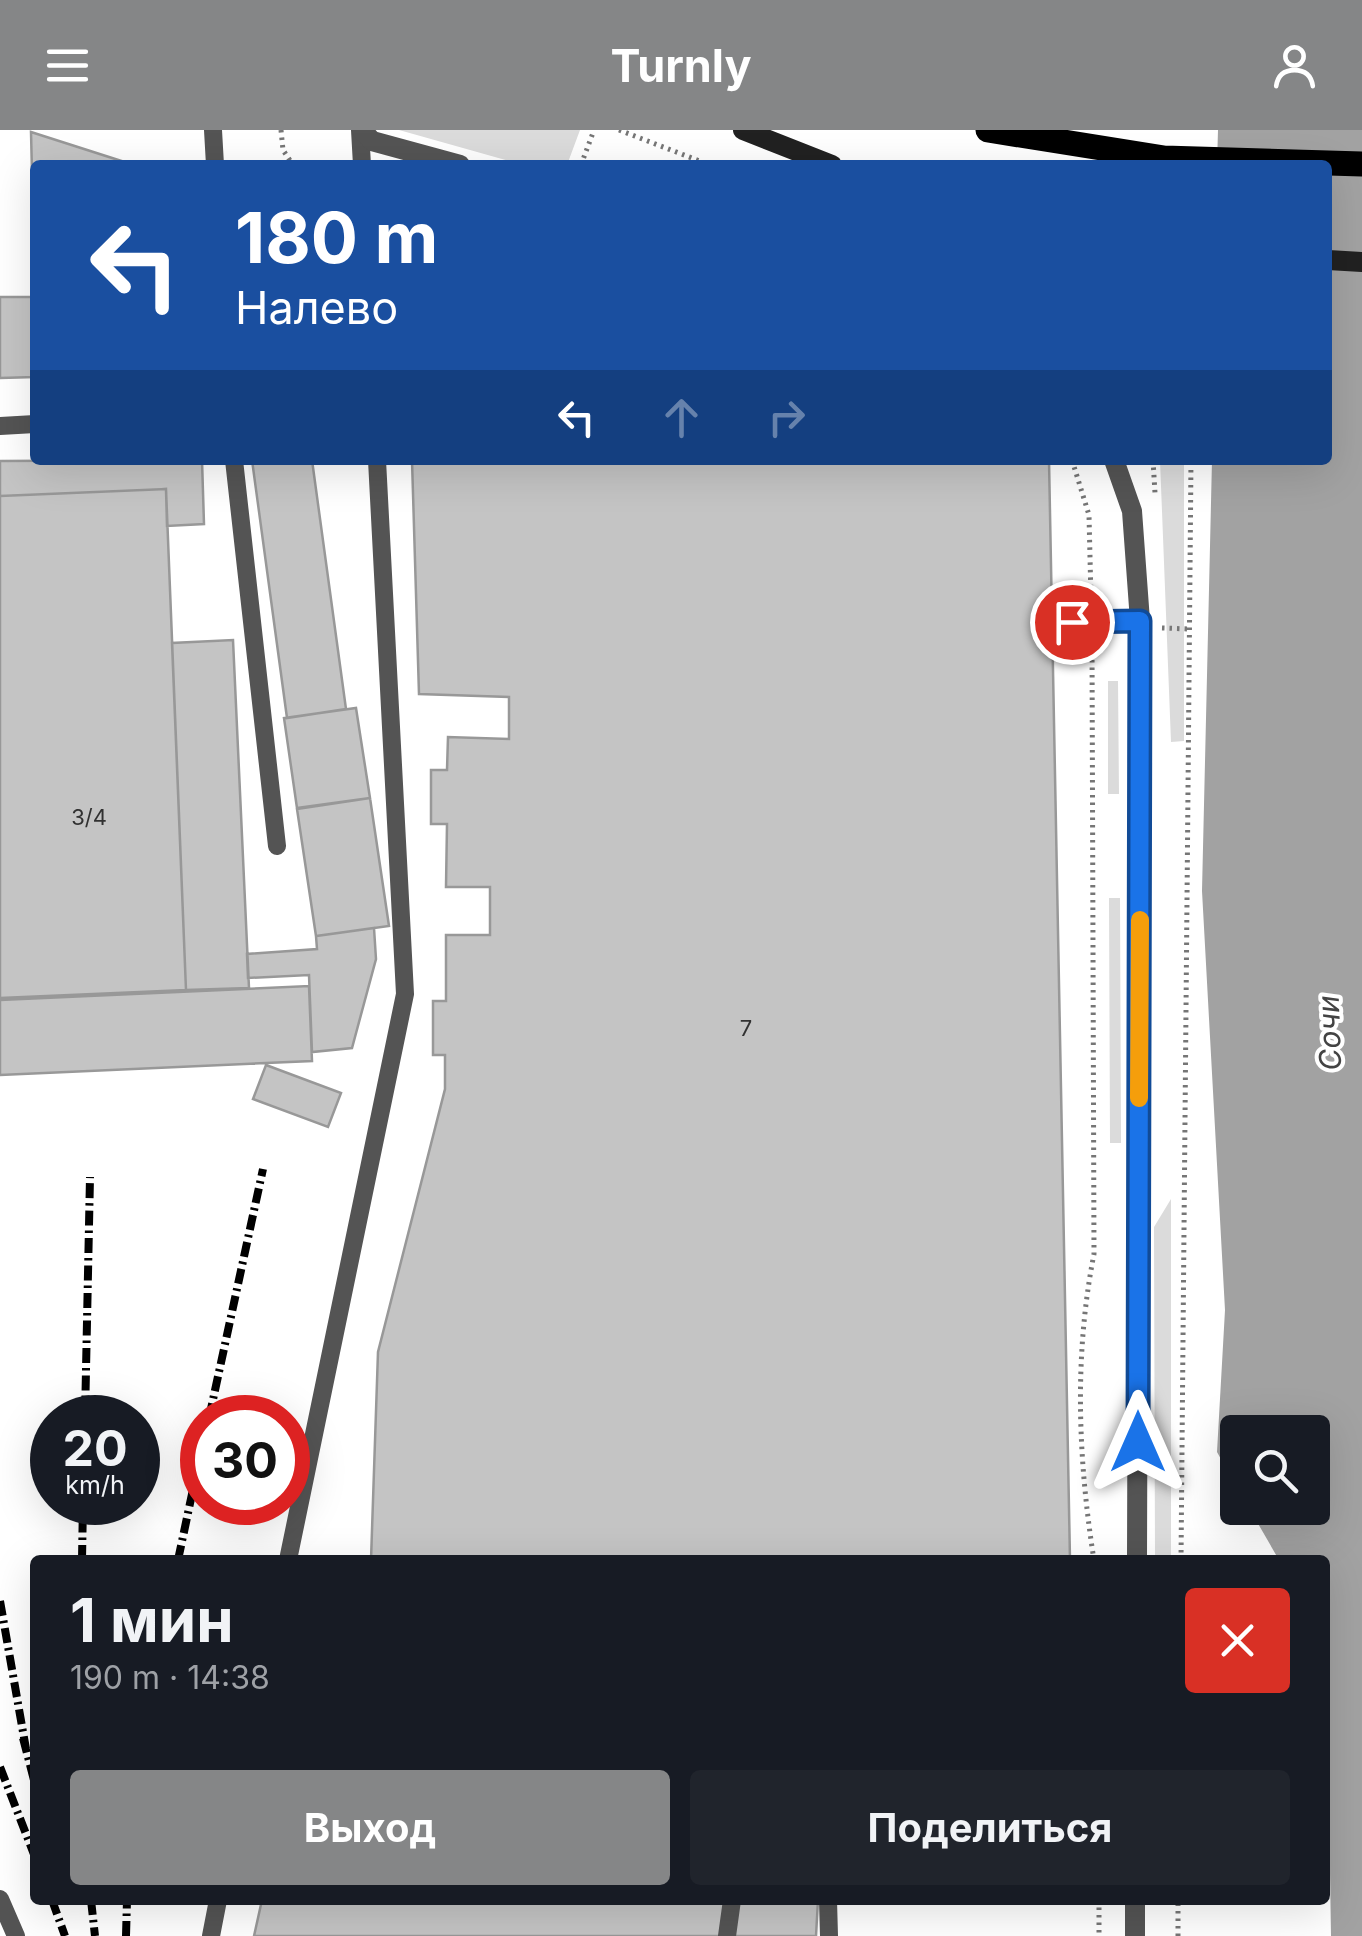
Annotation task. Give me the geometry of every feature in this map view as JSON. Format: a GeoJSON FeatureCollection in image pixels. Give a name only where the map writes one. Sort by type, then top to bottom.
{"type":"FeatureCollection","features":[{"type":"Feature","properties":{"kind":"main road"},"geometry":{"type":"LineString","coordinates":[[743,130],[819,160]]}},
{"type":"Feature","properties":{"kind":"main road"},"geometry":{"type":"LineString","coordinates":[[988,130],[1164,158],[1230,160]]}},
{"type":"Feature","properties":{"kind":"main road"},"geometry":{"type":"LineString","coordinates":[[1332,163],[1362,164]]}},
{"type":"Feature","properties":{"kind":"main road"},"geometry":{"type":"LineString","coordinates":[[1332,260],[1362,262]]}},
{"type":"Feature","properties":{"kind":"street"},"geometry":{"type":"LineString","coordinates":[[361,130],[372,142],[441,160]]}},
{"type":"Feature","properties":{"kind":"street"},"geometry":{"type":"LineString","coordinates":[[1116,465],[1132,511],[1140,621],[1137,1555]]}},
{"type":"Feature","properties":{"kind":"street"},"geometry":{"type":"LineString","coordinates":[[1135,1936],[1136,1905]]}},
{"type":"Feature","properties":{"kind":"lane"},"geometry":{"type":"LineString","coordinates":[[214,130],[216,160]]}},
{"type":"Feature","properties":{"kind":"lane"},"geometry":{"type":"LineString","coordinates":[[361,130],[362,160]]}},
{"type":"Feature","properties":{"kind":"lane"},"geometry":{"type":"LineString","coordinates":[[0,426],[30,424]]}},
{"type":"Feature","properties":{"kind":"lane"},"geometry":{"type":"LineString","coordinates":[[235,465],[277,846]]}},
{"type":"Feature","properties":{"kind":"lane"},"geometry":{"type":"LineString","coordinates":[[289,1555],[404,994],[378,465]]}},
{"type":"Feature","properties":{"kind":"lane"},"geometry":{"type":"LineString","coordinates":[[1052,622],[1140,621]]}},
{"type":"Feature","properties":{"kind":"lane"},"geometry":{"type":"LineString","coordinates":[[0,1899],[16,1936]]}},
{"type":"Feature","properties":{"kind":"lane"},"geometry":{"type":"LineString","coordinates":[[211,1936],[217,1905]]}},
{"type":"Feature","properties":{"kind":"lane"},"geometry":{"type":"LineString","coordinates":[[727,1936],[731,1905]]}},
{"type":"Feature","properties":{"kind":"lane"},"geometry":{"type":"LineString","coordinates":[[828,1905],[832,1936]]}},
{"type":"Feature","properties":{"kind":"lane"},"geometry":{"type":"LineString","coordinates":[[829,1905],[844,1936]]}},
{"type":"Feature","properties":{"kind":"path"},"geometry":{"type":"LineString","coordinates":[[281,130],[283,150],[289,160]]}},
{"type":"Feature","properties":{"kind":"path"},"geometry":{"type":"LineString","coordinates":[[582,160],[594,130]]}},
{"type":"Feature","properties":{"kind":"path"},"geometry":{"type":"LineString","coordinates":[[619,130],[697,160]]}},
{"type":"Feature","properties":{"kind":"path"},"geometry":{"type":"LineString","coordinates":[[1074,465],[1089,515],[1092,622],[1094,1254],[1081,1336],[1082,1486],[1093,1555]]}},
{"type":"Feature","properties":{"kind":"path"},"geometry":{"type":"LineString","coordinates":[[1181,1555],[1191,465]]}},
{"type":"Feature","properties":{"kind":"path"},"geometry":{"type":"LineString","coordinates":[[1099,1905],[1099,1936]]}},
{"type":"Feature","properties":{"kind":"path"},"geometry":{"type":"LineString","coordinates":[[1178,1905],[1178,1936]]}},
{"type":"Feature","properties":{"kind":"shaded area"},"geometry":{"type":"Polygon","coordinates":[[[399,130],[580,130],[569,160],[505,160],[399,130]]]}},
{"type":"Feature","properties":{"kind":"shaded area"},"geometry":{"type":"Polygon","coordinates":[[[1160,465],[1184,465],[1184,741],[1171,742],[1160,465]]]}},
{"type":"Feature","properties":{"kind":"shaded area"},"geometry":{"type":"Polygon","coordinates":[[[1108,681],[1118,681],[1119,794],[1108,794],[1108,681]]]}},
{"type":"Feature","properties":{"kind":"shaded area"},"geometry":{"type":"Polygon","coordinates":[[[1109,898],[1120,898],[1121,1143],[1110,1143],[1109,898]]]}},
{"type":"Feature","properties":{"kind":"shaded area"},"geometry":{"type":"Polygon","coordinates":[[[1171,1199],[1171,1555],[1155,1555],[1154,1227],[1171,1199]]]}},
{"type":"Feature","properties":{"kind":"water","name":"Сочи"},"geometry":{"type":"Polygon","coordinates":[[[1218,130],[1362,130],[1362,1936],[1331,1936],[1330,1555],[1276,1555],[1259,1525],[1330,1525],[1330,1415],[1220,1415],[1220,1457],[1217,1452],[1225,1310],[1202,891],[1212,465],[1332,465],[1332,160],[1217,160],[1218,130]]]}},
{"type":"Feature","properties":{"kind":"building"},"geometry":{"type":"Polygon","coordinates":[[[31,132],[118,160],[32,160],[31,132]]]}},
{"type":"Feature","properties":{"kind":"building"},"geometry":{"type":"Polygon","coordinates":[[[0,297],[30,297],[30,377],[0,378],[0,297]]]}},
{"type":"Feature","properties":{"kind":"building"},"geometry":{"type":"Polygon","coordinates":[[[0,461],[30,461],[30,465],[202,465],[204,524],[167,526],[166,489],[0,496],[0,461]]]}},
{"type":"Feature","properties":{"kind":"building"},"geometry":{"type":"Polygon","coordinates":[[[253,465],[313,465],[346,709],[287,718],[253,465]]]}},
{"type":"Feature","properties":{"kind":"building"},"geometry":{"type":"Polygon","coordinates":[[[412,465],[1049,465],[1070,1555],[371,1555],[378,1352],[445,1089],[445,1055],[433,1055],[433,1001],[446,1001],[446,935],[490,935],[490,887],[446,887],[447,824],[431,824],[431,770],[447,770],[448,737],[509,739],[509,697],[419,694],[412,465]]]}},
{"type":"Feature","properties":{"kind":"building"},"geometry":{"type":"Polygon","coordinates":[[[166,489],[186,990],[0,998],[0,496],[166,489]]]}},
{"type":"Feature","properties":{"kind":"building"},"geometry":{"type":"Polygon","coordinates":[[[233,640],[249,988],[186,990],[172,643],[233,640]]]}},
{"type":"Feature","properties":{"kind":"building"},"geometry":{"type":"Polygon","coordinates":[[[356,708],[370,798],[297,808],[284,718],[356,708]]]}},
{"type":"Feature","properties":{"kind":"building"},"geometry":{"type":"Polygon","coordinates":[[[370,798],[389,926],[316,936],[297,809],[370,798]]]}},
{"type":"Feature","properties":{"kind":"building"},"geometry":{"type":"Polygon","coordinates":[[[374,928],[376,959],[352,1048],[312,1052],[309,975],[248,978],[247,954],[317,949],[316,936],[374,928]]]}},
{"type":"Feature","properties":{"kind":"building"},"geometry":{"type":"Polygon","coordinates":[[[309,986],[312,1061],[0,1075],[0,1000],[309,986]]]}},
{"type":"Feature","properties":{"kind":"building"},"geometry":{"type":"Polygon","coordinates":[[[266,1065],[341,1093],[328,1127],[253,1099],[266,1065]]]}},
{"type":"Feature","properties":{"kind":"building"},"geometry":{"type":"Polygon","coordinates":[[[261,1905],[818,1905],[816,1936],[254,1936],[261,1905]]]}},
{"type":"Feature","properties":{"kind":"railway"},"geometry":{"type":"LineString","coordinates":[[214,1395],[263,1169]]}},
{"type":"Feature","properties":{"kind":"railway"},"geometry":{"type":"LineString","coordinates":[[85,1395],[90,1177]]}},
{"type":"Feature","properties":{"kind":"railway"},"geometry":{"type":"LineString","coordinates":[[82,1555],[83,1525]]}},
{"type":"Feature","properties":{"kind":"railway"},"geometry":{"type":"LineString","coordinates":[[179,1555],[185,1525]]}},
{"type":"Feature","properties":{"kind":"railway"},"geometry":{"type":"LineString","coordinates":[[0,1601],[26,1749]]}},
{"type":"Feature","properties":{"kind":"railway"},"geometry":{"type":"LineString","coordinates":[[23,1738],[30,1765]]}},
{"type":"Feature","properties":{"kind":"railway"},"geometry":{"type":"LineString","coordinates":[[0,1767],[30,1844]]}},
{"type":"Feature","properties":{"kind":"railway"},"geometry":{"type":"LineString","coordinates":[[54,1905],[65,1936]]}},
{"type":"Feature","properties":{"kind":"railway"},"geometry":{"type":"LineString","coordinates":[[92,1905],[95,1936]]}},
{"type":"Feature","properties":{"kind":"railway"},"geometry":{"type":"LineString","coordinates":[[126,1936],[127,1905]]}},
{"type":"Feature","properties":{"kind":"slow traffic"},"geometry":{"type":"LineString","coordinates":[[1139,1098],[1140,920]]}},
{"type":"Feature","properties":{"kind":"route"},"geometry":{"type":"LineString","coordinates":[[1072,622],[1140,621],[1138,1442]]}}]}
